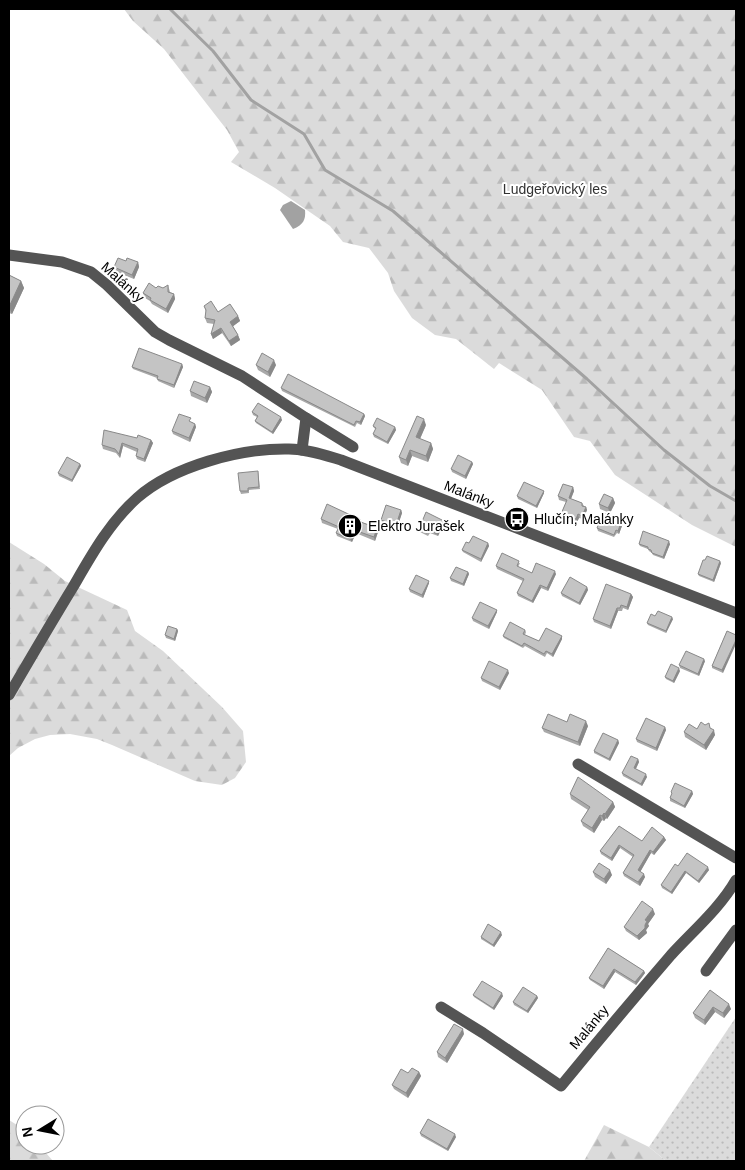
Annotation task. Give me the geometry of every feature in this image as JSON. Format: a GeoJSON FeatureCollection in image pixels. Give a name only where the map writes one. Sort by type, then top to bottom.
{"type":"FeatureCollection","features":[{"type":"Feature","properties":{"kind":"street","name":"Malánky"},"geometry":{"type":"LineString","coordinates":[[9,256],[62,262],[91,272],[155,332],[242,376],[353,447]]}},
{"type":"Feature","properties":{"kind":"street"},"geometry":{"type":"LineString","coordinates":[[302,450],[306,418]]}},
{"type":"Feature","properties":{"kind":"street","name":"Malánky"},"geometry":{"type":"LineString","coordinates":[[9,695],[88,562],[123,512],[143,493],[174,475],[212,460],[243,452],[276,449],[302,450],[341,460],[736,613]]}},
{"type":"Feature","properties":{"kind":"street"},"geometry":{"type":"LineString","coordinates":[[578,764],[736,858]]}},
{"type":"Feature","properties":{"kind":"street","name":"Malánky"},"geometry":{"type":"LineString","coordinates":[[441,1007],[561,1086],[624,1010],[729,892],[736,880]]}},
{"type":"Feature","properties":{"kind":"street"},"geometry":{"type":"LineString","coordinates":[[706,971],[736,930]]}},
{"type":"Feature","properties":{"kind":"green space","name":"Ludgeřovický les"},"geometry":{"type":"Polygon","coordinates":[[[124,9],[736,9],[736,547],[692,525],[615,475],[590,441],[574,437],[542,390],[499,363],[494,369],[456,339],[435,335],[412,318],[394,291],[388,273],[369,248],[343,242],[330,226],[275,188],[231,162],[239,152],[227,130],[164,49],[133,21],[124,9]]]}},
{"type":"Feature","properties":{"kind":"green space"},"geometry":{"type":"Polygon","coordinates":[[[9,542],[44,564],[65,581],[127,610],[135,631],[163,651],[222,707],[243,731],[246,762],[235,778],[222,785],[195,781],[97,739],[70,734],[50,735],[35,739],[18,748],[9,756],[9,542]]]}},
{"type":"Feature","properties":{"kind":"green space"},"geometry":{"type":"Polygon","coordinates":[[[736,1017],[736,1161],[666,1161],[649,1147],[736,1017]]]}},
{"type":"Feature","properties":{"kind":"green space"},"geometry":{"type":"Polygon","coordinates":[[[9,1120],[15,1124],[15,1155],[48,1155],[53,1161],[9,1161],[9,1120]]]}},
{"type":"Feature","properties":{"kind":"green space"},"geometry":{"type":"Polygon","coordinates":[[[604,1125],[649,1147],[666,1161],[584,1161],[604,1125]]]}},
{"type":"Feature","properties":{"kind":"shaded area"},"geometry":{"type":"Polygon","coordinates":[[[291,201],[305,210],[303,222],[293,229],[280,210],[283,205],[291,201]]]}},
{"type":"Feature","properties":{"kind":"building"},"geometry":{"type":"Polygon","coordinates":[[[118,258],[126,261],[127,258],[138,262],[132,275],[114,267],[118,258]]]}},
{"type":"Feature","properties":{"kind":"building"},"geometry":{"type":"Polygon","coordinates":[[[9,275],[21,281],[9,307],[9,275]]]}},
{"type":"Feature","properties":{"kind":"building"},"geometry":{"type":"Polygon","coordinates":[[[149,283],[156,288],[158,286],[163,288],[168,285],[168,292],[174,294],[166,309],[150,300],[151,298],[143,293],[149,283]]]}},
{"type":"Feature","properties":{"kind":"building"},"geometry":{"type":"Polygon","coordinates":[[[211,301],[218,312],[230,304],[238,316],[230,322],[238,335],[229,341],[221,328],[211,334],[215,320],[205,318],[206,310],[204,306],[211,301]]]}},
{"type":"Feature","properties":{"kind":"building"},"geometry":{"type":"Polygon","coordinates":[[[139,348],[182,364],[174,385],[157,379],[158,376],[132,367],[139,348]]]}},
{"type":"Feature","properties":{"kind":"building"},"geometry":{"type":"Polygon","coordinates":[[[262,353],[274,360],[268,372],[256,365],[262,353]]]}},
{"type":"Feature","properties":{"kind":"building"},"geometry":{"type":"Polygon","coordinates":[[[288,374],[364,414],[360,422],[356,421],[354,425],[281,388],[288,374]]]}},
{"type":"Feature","properties":{"kind":"building"},"geometry":{"type":"Polygon","coordinates":[[[194,381],[210,387],[205,398],[190,391],[194,381]]]}},
{"type":"Feature","properties":{"kind":"building"},"geometry":{"type":"Polygon","coordinates":[[[258,403],[281,417],[272,432],[255,421],[258,416],[252,412],[258,403]]]}},
{"type":"Feature","properties":{"kind":"building"},"geometry":{"type":"Polygon","coordinates":[[[179,414],[191,418],[189,421],[195,424],[189,438],[172,431],[179,414]]]}},
{"type":"Feature","properties":{"kind":"building"},"geometry":{"type":"Polygon","coordinates":[[[417,416],[424,419],[416,437],[431,443],[426,456],[410,450],[406,460],[399,457],[417,416]]]}},
{"type":"Feature","properties":{"kind":"building"},"geometry":{"type":"Polygon","coordinates":[[[377,418],[395,427],[387,442],[373,434],[376,428],[373,426],[377,418]]]}},
{"type":"Feature","properties":{"kind":"building"},"geometry":{"type":"Polygon","coordinates":[[[104,430],[137,438],[138,435],[151,440],[144,459],[136,456],[138,449],[122,443],[119,454],[115,449],[102,445],[104,430]]]}},
{"type":"Feature","properties":{"kind":"building"},"geometry":{"type":"Polygon","coordinates":[[[458,455],[472,462],[465,476],[451,469],[458,455]]]}},
{"type":"Feature","properties":{"kind":"building"},"geometry":{"type":"Polygon","coordinates":[[[67,457],[80,464],[72,480],[58,473],[67,457]]]}},
{"type":"Feature","properties":{"kind":"building"},"geometry":{"type":"Polygon","coordinates":[[[258,471],[259,487],[248,488],[248,491],[240,491],[238,473],[258,471]]]}},
{"type":"Feature","properties":{"kind":"building"},"geometry":{"type":"Polygon","coordinates":[[[524,482],[544,491],[536,506],[517,496],[524,482]]]}},
{"type":"Feature","properties":{"kind":"building"},"geometry":{"type":"Polygon","coordinates":[[[563,484],[573,487],[569,498],[582,503],[582,506],[586,507],[582,516],[578,514],[576,519],[561,514],[567,500],[558,496],[563,484]]]}},
{"type":"Feature","properties":{"kind":"building"},"geometry":{"type":"Polygon","coordinates":[[[604,494],[613,498],[608,508],[599,504],[604,494]]]}},
{"type":"Feature","properties":{"kind":"building"},"geometry":{"type":"Polygon","coordinates":[[[327,504],[359,519],[358,521],[377,528],[374,537],[354,531],[350,539],[336,533],[339,527],[321,519],[327,504]]]}},
{"type":"Feature","properties":{"kind":"building"},"geometry":{"type":"Polygon","coordinates":[[[386,505],[401,510],[396,525],[381,520],[386,505]]]}},
{"type":"Feature","properties":{"kind":"building"},"geometry":{"type":"Polygon","coordinates":[[[426,512],[444,521],[437,534],[429,530],[427,533],[419,529],[426,512]]]}},
{"type":"Feature","properties":{"kind":"building"},"geometry":{"type":"Polygon","coordinates":[[[603,513],[622,520],[618,531],[616,530],[614,535],[597,528],[603,513]]]}},
{"type":"Feature","properties":{"kind":"building"},"geometry":{"type":"Polygon","coordinates":[[[643,531],[669,541],[663,557],[652,553],[648,547],[639,544],[643,531]]]}},
{"type":"Feature","properties":{"kind":"building"},"geometry":{"type":"Polygon","coordinates":[[[473,536],[488,543],[481,559],[462,550],[466,542],[469,543],[473,536]]]}},
{"type":"Feature","properties":{"kind":"building"},"geometry":{"type":"Polygon","coordinates":[[[502,553],[519,561],[517,566],[532,573],[536,563],[555,571],[547,588],[540,585],[532,601],[517,593],[524,579],[496,566],[502,553]]]}},
{"type":"Feature","properties":{"kind":"building"},"geometry":{"type":"Polygon","coordinates":[[[707,556],[720,561],[713,580],[698,574],[703,560],[707,556]]]}},
{"type":"Feature","properties":{"kind":"building"},"geometry":{"type":"Polygon","coordinates":[[[456,567],[468,572],[463,584],[450,578],[456,567]]]}},
{"type":"Feature","properties":{"kind":"building"},"geometry":{"type":"Polygon","coordinates":[[[416,575],[429,581],[422,595],[409,589],[416,575]]]}},
{"type":"Feature","properties":{"kind":"building"},"geometry":{"type":"Polygon","coordinates":[[[570,577],[587,587],[579,603],[561,593],[570,577]]]}},
{"type":"Feature","properties":{"kind":"building"},"geometry":{"type":"Polygon","coordinates":[[[606,584],[631,594],[627,607],[621,605],[620,608],[617,608],[610,626],[593,619],[606,584]]]}},
{"type":"Feature","properties":{"kind":"building"},"geometry":{"type":"Polygon","coordinates":[[[480,602],[497,610],[488,626],[472,618],[480,602]]]}},
{"type":"Feature","properties":{"kind":"building"},"geometry":{"type":"Polygon","coordinates":[[[658,611],[672,617],[666,631],[647,623],[651,614],[655,616],[658,611]]]}},
{"type":"Feature","properties":{"kind":"building"},"geometry":{"type":"Polygon","coordinates":[[[510,622],[525,630],[523,634],[539,641],[546,628],[562,636],[552,654],[546,651],[544,654],[524,643],[522,646],[503,636],[510,622]]]}},
{"type":"Feature","properties":{"kind":"building"},"geometry":{"type":"Polygon","coordinates":[[[168,626],[177,629],[174,639],[165,635],[168,626]]]}},
{"type":"Feature","properties":{"kind":"building"},"geometry":{"type":"Polygon","coordinates":[[[727,631],[736,635],[736,640],[722,670],[712,666],[727,631]]]}},
{"type":"Feature","properties":{"kind":"building"},"geometry":{"type":"Polygon","coordinates":[[[686,651],[704,659],[698,674],[679,665],[686,651]]]}},
{"type":"Feature","properties":{"kind":"building"},"geometry":{"type":"Polygon","coordinates":[[[489,661],[508,670],[499,687],[481,678],[489,661]]]}},
{"type":"Feature","properties":{"kind":"building"},"geometry":{"type":"Polygon","coordinates":[[[671,664],[679,668],[673,681],[665,677],[671,664]]]}},
{"type":"Feature","properties":{"kind":"building"},"geometry":{"type":"Polygon","coordinates":[[[548,714],[567,722],[570,714],[586,721],[578,742],[542,728],[548,714]]]}},
{"type":"Feature","properties":{"kind":"building"},"geometry":{"type":"Polygon","coordinates":[[[646,718],[665,727],[656,748],[636,739],[646,718]]]}},
{"type":"Feature","properties":{"kind":"building"},"geometry":{"type":"Polygon","coordinates":[[[701,722],[705,725],[709,723],[710,728],[714,730],[704,745],[684,732],[689,724],[697,729],[701,722]]]}},
{"type":"Feature","properties":{"kind":"building"},"geometry":{"type":"Polygon","coordinates":[[[603,733],[618,740],[609,759],[594,751],[603,733]]]}},
{"type":"Feature","properties":{"kind":"building"},"geometry":{"type":"Polygon","coordinates":[[[631,756],[638,759],[634,768],[646,774],[641,784],[622,773],[631,756]]]}},
{"type":"Feature","properties":{"kind":"building"},"geometry":{"type":"Polygon","coordinates":[[[578,777],[613,802],[605,814],[600,815],[592,828],[581,821],[590,807],[570,794],[578,777]]]}},
{"type":"Feature","properties":{"kind":"building"},"geometry":{"type":"Polygon","coordinates":[[[675,783],[692,791],[684,806],[670,798],[675,783]]]}},
{"type":"Feature","properties":{"kind":"building"},"geometry":{"type":"Polygon","coordinates":[[[619,826],[642,841],[652,827],[664,837],[653,852],[650,850],[638,870],[644,874],[638,882],[623,873],[634,855],[619,845],[611,858],[600,851],[619,826]]]}},
{"type":"Feature","properties":{"kind":"building"},"geometry":{"type":"Polygon","coordinates":[[[687,853],[708,867],[698,881],[685,871],[671,892],[661,885],[675,864],[678,866],[687,853]]]}},
{"type":"Feature","properties":{"kind":"building"},"geometry":{"type":"Polygon","coordinates":[[[599,863],[610,870],[604,879],[593,872],[599,863]]]}},
{"type":"Feature","properties":{"kind":"building"},"geometry":{"type":"Polygon","coordinates":[[[642,901],[653,909],[645,920],[647,921],[645,928],[637,936],[624,927],[642,901]]]}},
{"type":"Feature","properties":{"kind":"building"},"geometry":{"type":"Polygon","coordinates":[[[488,924],[501,932],[493,945],[481,937],[488,924]]]}},
{"type":"Feature","properties":{"kind":"building"},"geometry":{"type":"Polygon","coordinates":[[[608,948],[644,971],[635,982],[614,969],[603,986],[589,978],[608,948]]]}},
{"type":"Feature","properties":{"kind":"building"},"geometry":{"type":"Polygon","coordinates":[[[482,981],[502,993],[493,1008],[473,995],[482,981]]]}},
{"type":"Feature","properties":{"kind":"building"},"geometry":{"type":"Polygon","coordinates":[[[523,987],[537,996],[527,1011],[513,1002],[523,987]]]}},
{"type":"Feature","properties":{"kind":"building"},"geometry":{"type":"Polygon","coordinates":[[[710,990],[729,1004],[723,1013],[713,1007],[704,1020],[693,1013],[710,990]]]}},
{"type":"Feature","properties":{"kind":"building"},"geometry":{"type":"Polygon","coordinates":[[[454,1024],[463,1029],[445,1058],[437,1052],[454,1024]]]}},
{"type":"Feature","properties":{"kind":"building"},"geometry":{"type":"Polygon","coordinates":[[[412,1068],[419,1072],[406,1093],[392,1085],[401,1069],[408,1073],[412,1068]]]}},
{"type":"Feature","properties":{"kind":"building"},"geometry":{"type":"Polygon","coordinates":[[[428,1119],[455,1134],[447,1149],[420,1133],[428,1119]]]}},
{"type":"Feature","properties":{"kind":"waterway"},"geometry":{"type":"LineString","coordinates":[[170,9],[213,51],[251,100],[304,134],[325,170],[393,211],[587,379],[664,450],[710,486],[736,501]]}},
{"type":"Feature","properties":{"kind":"place","name":"Hlučín, Malánky"},"geometry":{"type":"Point","coordinates":[517,519]}},
{"type":"Feature","properties":{"kind":"place","name":"Elektro Jurašek"},"geometry":{"type":"Point","coordinates":[350,526]}}]}
